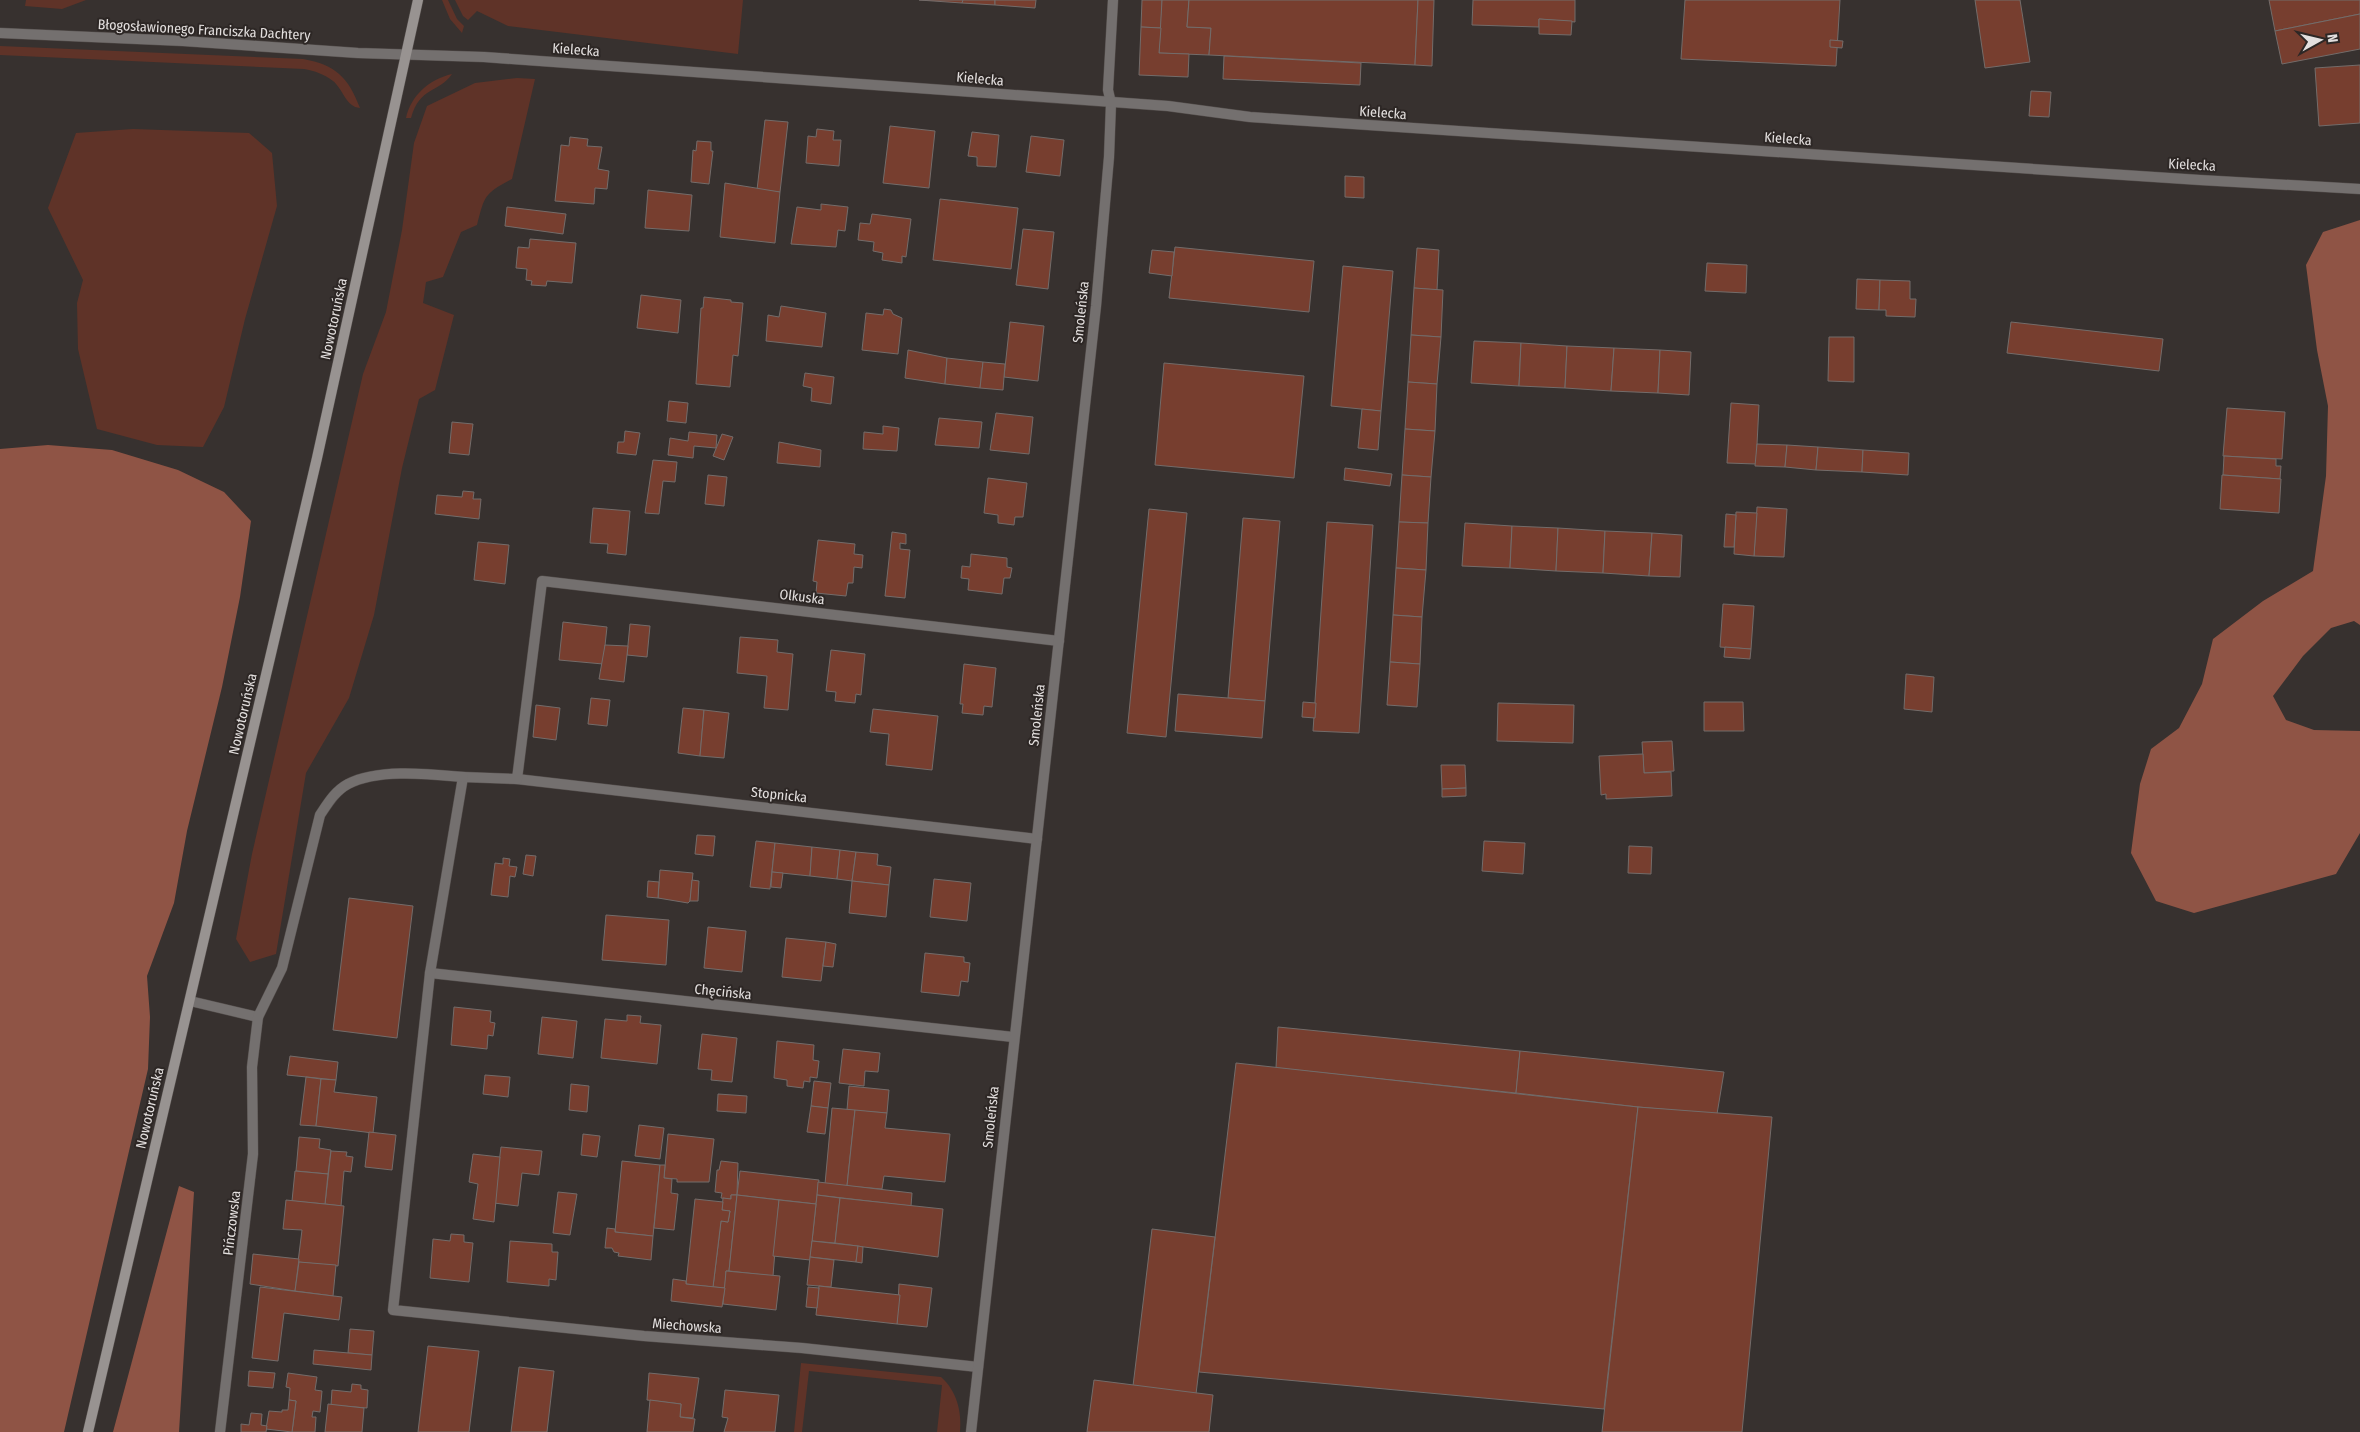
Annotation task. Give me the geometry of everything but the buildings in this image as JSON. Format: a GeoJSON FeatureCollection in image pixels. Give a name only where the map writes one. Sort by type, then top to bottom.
{"type":"FeatureCollection","features":[{"type":"Feature","properties":{"kind":"main road","name":"Nowotoruńska"},"geometry":{"type":"LineString","coordinates":[[88,1432],[317,458],[418,0]]}},
{"type":"Feature","properties":{"kind":"street","name":"Smoleńska"},"geometry":{"type":"LineString","coordinates":[[971,1432],[1013,1037],[1037,839],[1104,225],[1109,157],[1110,103],[1108,90],[1113,0]]}},
{"type":"Feature","properties":{"kind":"street","name":"Błogosławionego Franciszka Dachtery"},"geometry":{"type":"LineString","coordinates":[[0,33],[183,41],[358,53],[406,53]]}},
{"type":"Feature","properties":{"kind":"street","name":"Kielecka"},"geometry":{"type":"LineString","coordinates":[[406,53],[737,74],[1168,106],[1338,124],[2360,189]]}},
{"type":"Feature","properties":{"kind":"street","name":"Olkuska"},"geometry":{"type":"LineString","coordinates":[[518,779],[542,581],[1059,641]]}},
{"type":"Feature","properties":{"kind":"street","name":"Pińczowska"},"geometry":{"type":"LineString","coordinates":[[220,1432],[253,1154],[252,1067],[258,1017],[282,968],[320,815],[332,797],[348,784],[390,775],[427,773],[463,778]]}},
{"type":"Feature","properties":{"kind":"street"},"geometry":{"type":"LineString","coordinates":[[430,973],[463,778]]}},
{"type":"Feature","properties":{"kind":"street","name":"Stopnicka"},"geometry":{"type":"LineString","coordinates":[[463,778],[518,779],[1037,839]]}},
{"type":"Feature","properties":{"kind":"street","name":"Chęcińska"},"geometry":{"type":"LineString","coordinates":[[430,973],[1013,1037]]}},
{"type":"Feature","properties":{"kind":"street","name":"Miechowska"},"geometry":{"type":"LineString","coordinates":[[430,973],[393,1310],[644,1336],[802,1348],[978,1367]]}},
{"type":"Feature","properties":{"kind":"street"},"geometry":{"type":"LineString","coordinates":[[190,1001],[258,1017]]}},
{"type":"Feature","properties":{"kind":"shaded area"},"geometry":{"type":"Polygon","coordinates":[[[26,0],[86,0],[62,9],[25,6],[26,0]]]}},
{"type":"Feature","properties":{"kind":"shaded area"},"geometry":{"type":"Polygon","coordinates":[[[442,0],[448,0],[457,19],[464,26],[462,33],[450,19],[442,0]]]}},
{"type":"Feature","properties":{"kind":"shaded area"},"geometry":{"type":"Polygon","coordinates":[[[455,0],[743,0],[738,54],[508,26],[477,11],[468,20],[463,16],[455,0]]]}},
{"type":"Feature","properties":{"kind":"shaded area"},"geometry":{"type":"Polygon","coordinates":[[[0,46],[303,59],[324,65],[339,74],[351,88],[360,108],[351,104],[330,79],[319,73],[304,69],[0,55],[0,46]]]}},
{"type":"Feature","properties":{"kind":"shaded area"},"geometry":{"type":"Polygon","coordinates":[[[452,74],[441,85],[424,95],[419,100],[411,118],[406,118],[412,102],[423,89],[436,80],[452,74]]]}},
{"type":"Feature","properties":{"kind":"shaded area"},"geometry":{"type":"Polygon","coordinates":[[[517,78],[535,79],[512,179],[496,188],[487,196],[477,225],[461,232],[443,277],[426,282],[423,303],[454,315],[435,390],[419,399],[402,468],[374,615],[349,698],[306,773],[276,954],[250,962],[236,939],[252,854],[363,374],[386,312],[402,230],[414,143],[427,106],[475,83],[517,78]]]}},
{"type":"Feature","properties":{"kind":"shaded area"},"geometry":{"type":"Polygon","coordinates":[[[133,129],[249,133],[272,153],[277,206],[245,319],[224,407],[203,447],[157,445],[97,429],[78,349],[77,303],[83,280],[48,208],[76,133],[133,129]]]}},
{"type":"Feature","properties":{"kind":"shaded area"},"geometry":{"type":"Polygon","coordinates":[[[2360,220],[2360,625],[2354,621],[2331,628],[2303,656],[2273,696],[2286,720],[2314,730],[2360,731],[2360,833],[2336,874],[2194,913],[2156,901],[2131,853],[2140,784],[2151,749],[2179,728],[2202,684],[2213,639],[2263,601],[2313,571],[2326,476],[2328,406],[2317,350],[2306,265],[2323,232],[2360,220]]]}},
{"type":"Feature","properties":{"kind":"shaded area"},"geometry":{"type":"Polygon","coordinates":[[[48,445],[112,450],[178,470],[224,492],[251,521],[240,597],[222,687],[187,831],[174,903],[147,976],[150,1017],[148,1069],[64,1432],[0,1432],[0,449],[48,445]]]}},
{"type":"Feature","properties":{"kind":"shaded area"},"geometry":{"type":"Polygon","coordinates":[[[179,1186],[194,1192],[179,1432],[113,1432],[179,1186]]]}},
{"type":"Feature","properties":{"kind":"shaded area"},"geometry":{"type":"Polygon","coordinates":[[[801,1363],[941,1377],[955,1395],[960,1417],[960,1432],[937,1432],[942,1385],[809,1371],[802,1432],[794,1432],[801,1363]]]}}]}
